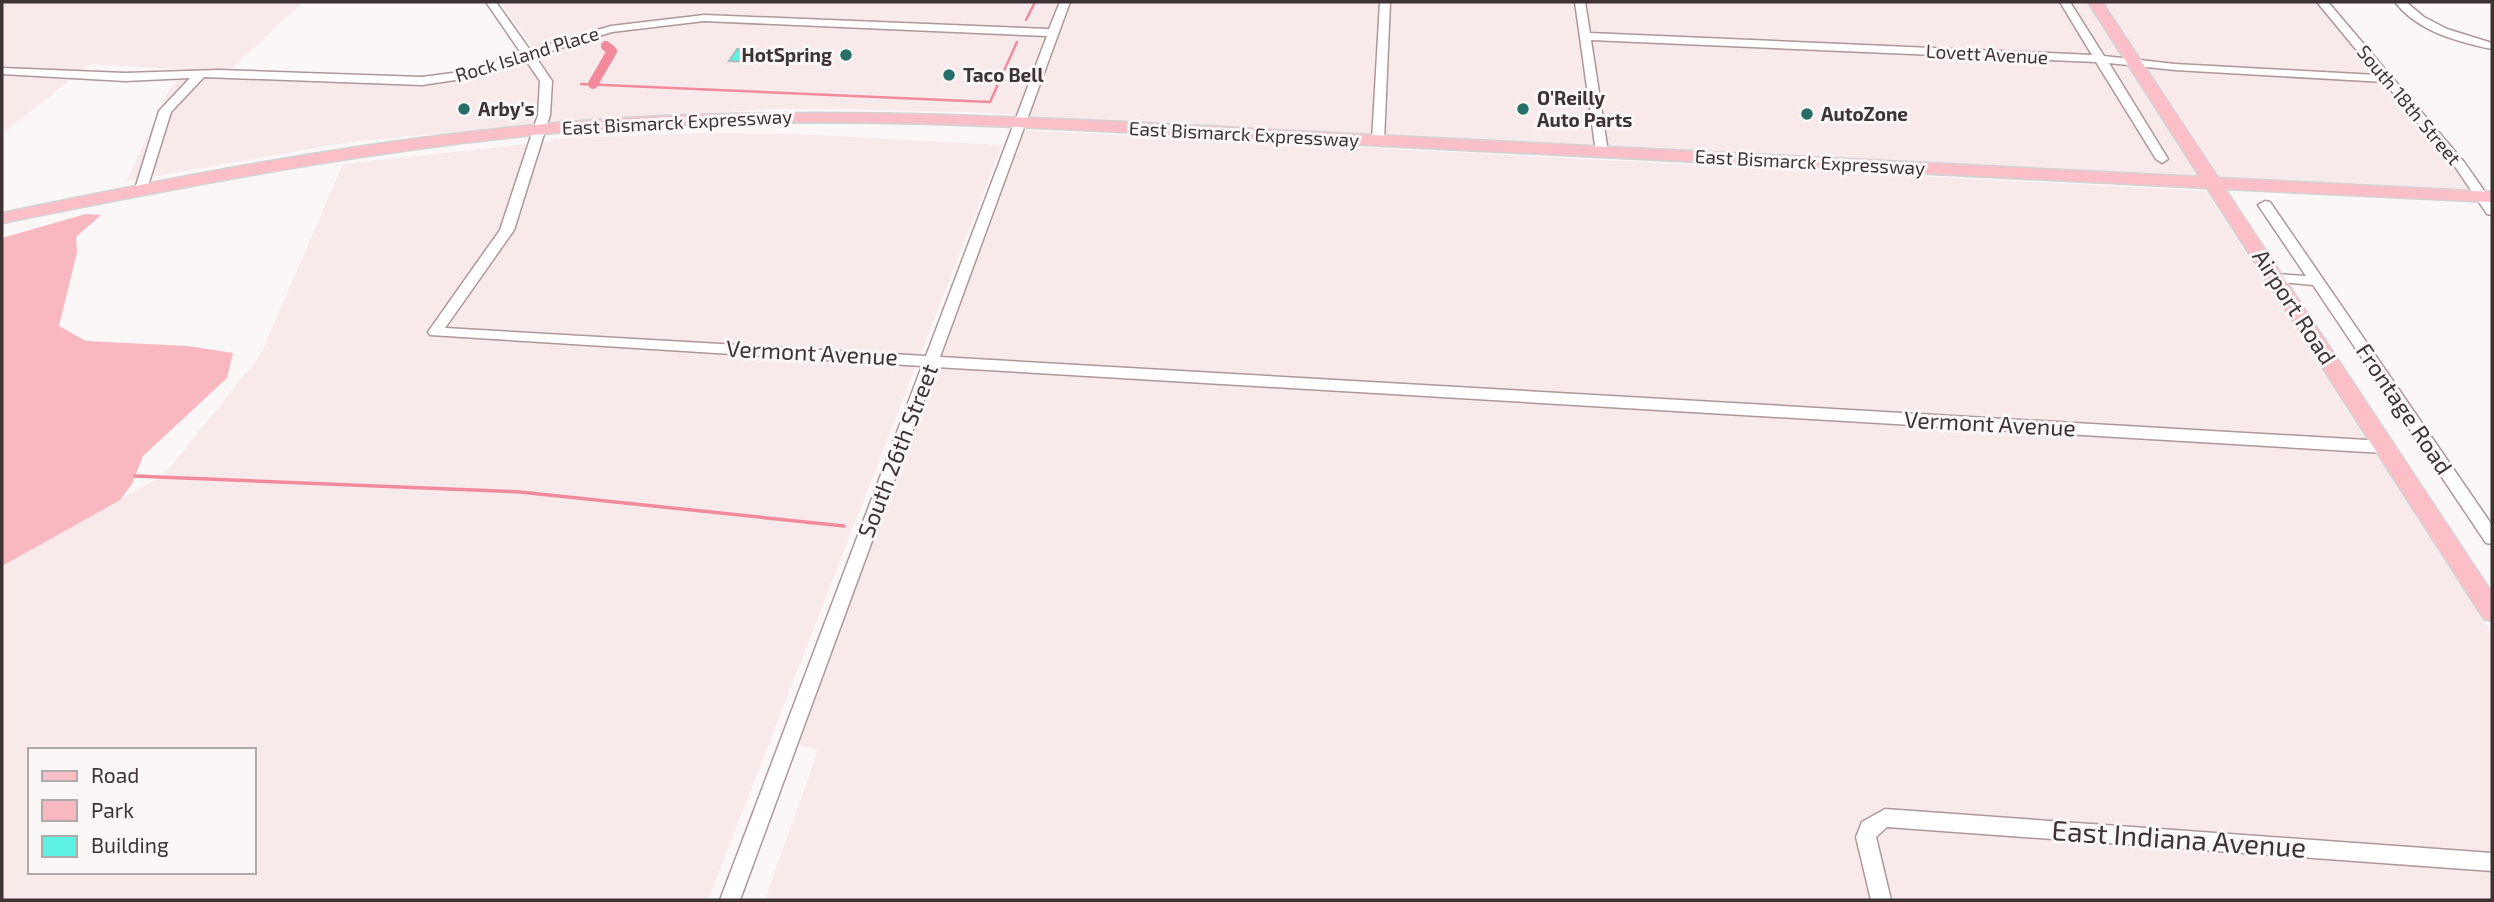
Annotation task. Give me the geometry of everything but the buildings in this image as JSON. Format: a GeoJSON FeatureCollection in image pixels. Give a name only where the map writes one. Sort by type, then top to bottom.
{"type":"FeatureCollection","features":[{"type":"Feature","properties":{"kind":"main road","name":"Airport Road"},"geometry":{"type":"LineString","coordinates":[[2095,2],[2492,612]]}},
{"type":"Feature","properties":{"kind":"main road","name":"East Bismarck Expressway"},"geometry":{"type":"LineString","coordinates":[[2,218],[141,189],[344,154],[541,130],[751,117],[873,117],[1020,122],[2213,183],[2489,201]]}},
{"type":"Feature","properties":{"kind":"street"},"geometry":{"type":"LineString","coordinates":[[491,2],[530,54],[548,85],[541,130]]}},
{"type":"Feature","properties":{"kind":"street","name":"South 26th Street"},"geometry":{"type":"LineString","coordinates":[[730,900],[1065,2]]}},
{"type":"Feature","properties":{"kind":"street"},"geometry":{"type":"LineString","coordinates":[[1378,141],[1385,2]]}},
{"type":"Feature","properties":{"kind":"street"},"geometry":{"type":"LineString","coordinates":[[1580,2],[1602,152]]}},
{"type":"Feature","properties":{"kind":"street"},"geometry":{"type":"LineString","coordinates":[[2064,2],[2162,159]]}},
{"type":"Feature","properties":{"kind":"street","name":"South 18th Street"},"geometry":{"type":"LineString","coordinates":[[2322,2],[2489,201]]}},
{"type":"Feature","properties":{"kind":"street"},"geometry":{"type":"LineString","coordinates":[[2400,2],[2413,15],[2437,29],[2492,47]]}},
{"type":"Feature","properties":{"kind":"street","name":"Rock Island Place"},"geometry":{"type":"LineString","coordinates":[[2,71],[117,77],[201,73],[422,81],[462,75],[611,29],[695,18],[1052,33]]}},
{"type":"Feature","properties":{"kind":"street","name":"Lovett Avenue"},"geometry":{"type":"LineString","coordinates":[[1585,36],[2100,60],[2136,65],[2388,79]]}},
{"type":"Feature","properties":{"kind":"street"},"geometry":{"type":"LineString","coordinates":[[141,189],[164,111],[201,73]]}},
{"type":"Feature","properties":{"kind":"street","name":"Vermont Avenue"},"geometry":{"type":"LineString","coordinates":[[541,130],[501,241],[435,332],[2384,447]]}},
{"type":"Feature","properties":{"kind":"street","name":"Frontage Road"},"geometry":{"type":"LineString","coordinates":[[2265,205],[2492,538]]}},
{"type":"Feature","properties":{"kind":"street"},"geometry":{"type":"LineString","coordinates":[[2275,278],[2316,281]]}},
{"type":"Feature","properties":{"kind":"street","name":"East Indiana Avenue"},"geometry":{"type":"LineString","coordinates":[[1881,900],[1866,837],[1869,828],[1885,818],[2492,862]]}},
{"type":"Feature","properties":{"kind":"shaded area"},"geometry":{"type":"Polygon","coordinates":[[[2,2],[303,2],[230,70],[431,77],[469,71],[534,49],[500,2],[2328,2],[2488,190],[2355,186],[966,112],[843,109],[775,109],[552,122],[350,142],[127,181],[169,90],[187,70],[90,64],[2,134],[2,2]]]}},
{"type":"Feature","properties":{"kind":"shaded area"},"geometry":{"type":"Polygon","coordinates":[[[1020,130],[2206,191],[2492,634],[2492,900],[765,900],[818,750],[799,745],[1020,130]]]}},
{"type":"Feature","properties":{"kind":"shaded area"},"geometry":{"type":"Polygon","coordinates":[[[703,133],[797,134],[1002,145],[708,900],[2,900],[2,566],[164,475],[261,354],[343,164],[555,141],[550,139],[703,133]]]}},
{"type":"Feature","properties":{"kind":"green space"},"geometry":{"type":"Polygon","coordinates":[[[86,214],[101,215],[76,237],[77,252],[59,326],[86,341],[187,346],[233,353],[227,378],[143,456],[132,484],[120,500],[2,566],[2,238],[86,214]]]}},
{"type":"Feature","properties":{"kind":"waterway"},"geometry":{"type":"LineString","coordinates":[[1026,20],[1035,2]]}},
{"type":"Feature","properties":{"kind":"waterway"},"geometry":{"type":"LineString","coordinates":[[581,84],[990,102],[1017,42]]}},
{"type":"Feature","properties":{"kind":"waterway"},"geometry":{"type":"LineString","coordinates":[[593,84],[612,51],[606,46]]}},
{"type":"Feature","properties":{"kind":"waterway"},"geometry":{"type":"LineString","coordinates":[[135,476],[520,492],[844,526]]}},
{"type":"Feature","properties":{"kind":"place","name":"HotSpring"},"geometry":{"type":"Point","coordinates":[846,55]}},
{"type":"Feature","properties":{"kind":"place","name":"Taco Bell"},"geometry":{"type":"Point","coordinates":[949,75]}},
{"type":"Feature","properties":{"kind":"place","name":"Arby's"},"geometry":{"type":"Point","coordinates":[464,109]}},
{"type":"Feature","properties":{"kind":"place","name":"O'Reilly Auto Parts"},"geometry":{"type":"Point","coordinates":[1523,109]}},
{"type":"Feature","properties":{"kind":"place","name":"AutoZone"},"geometry":{"type":"Point","coordinates":[1807,114]}}]}
